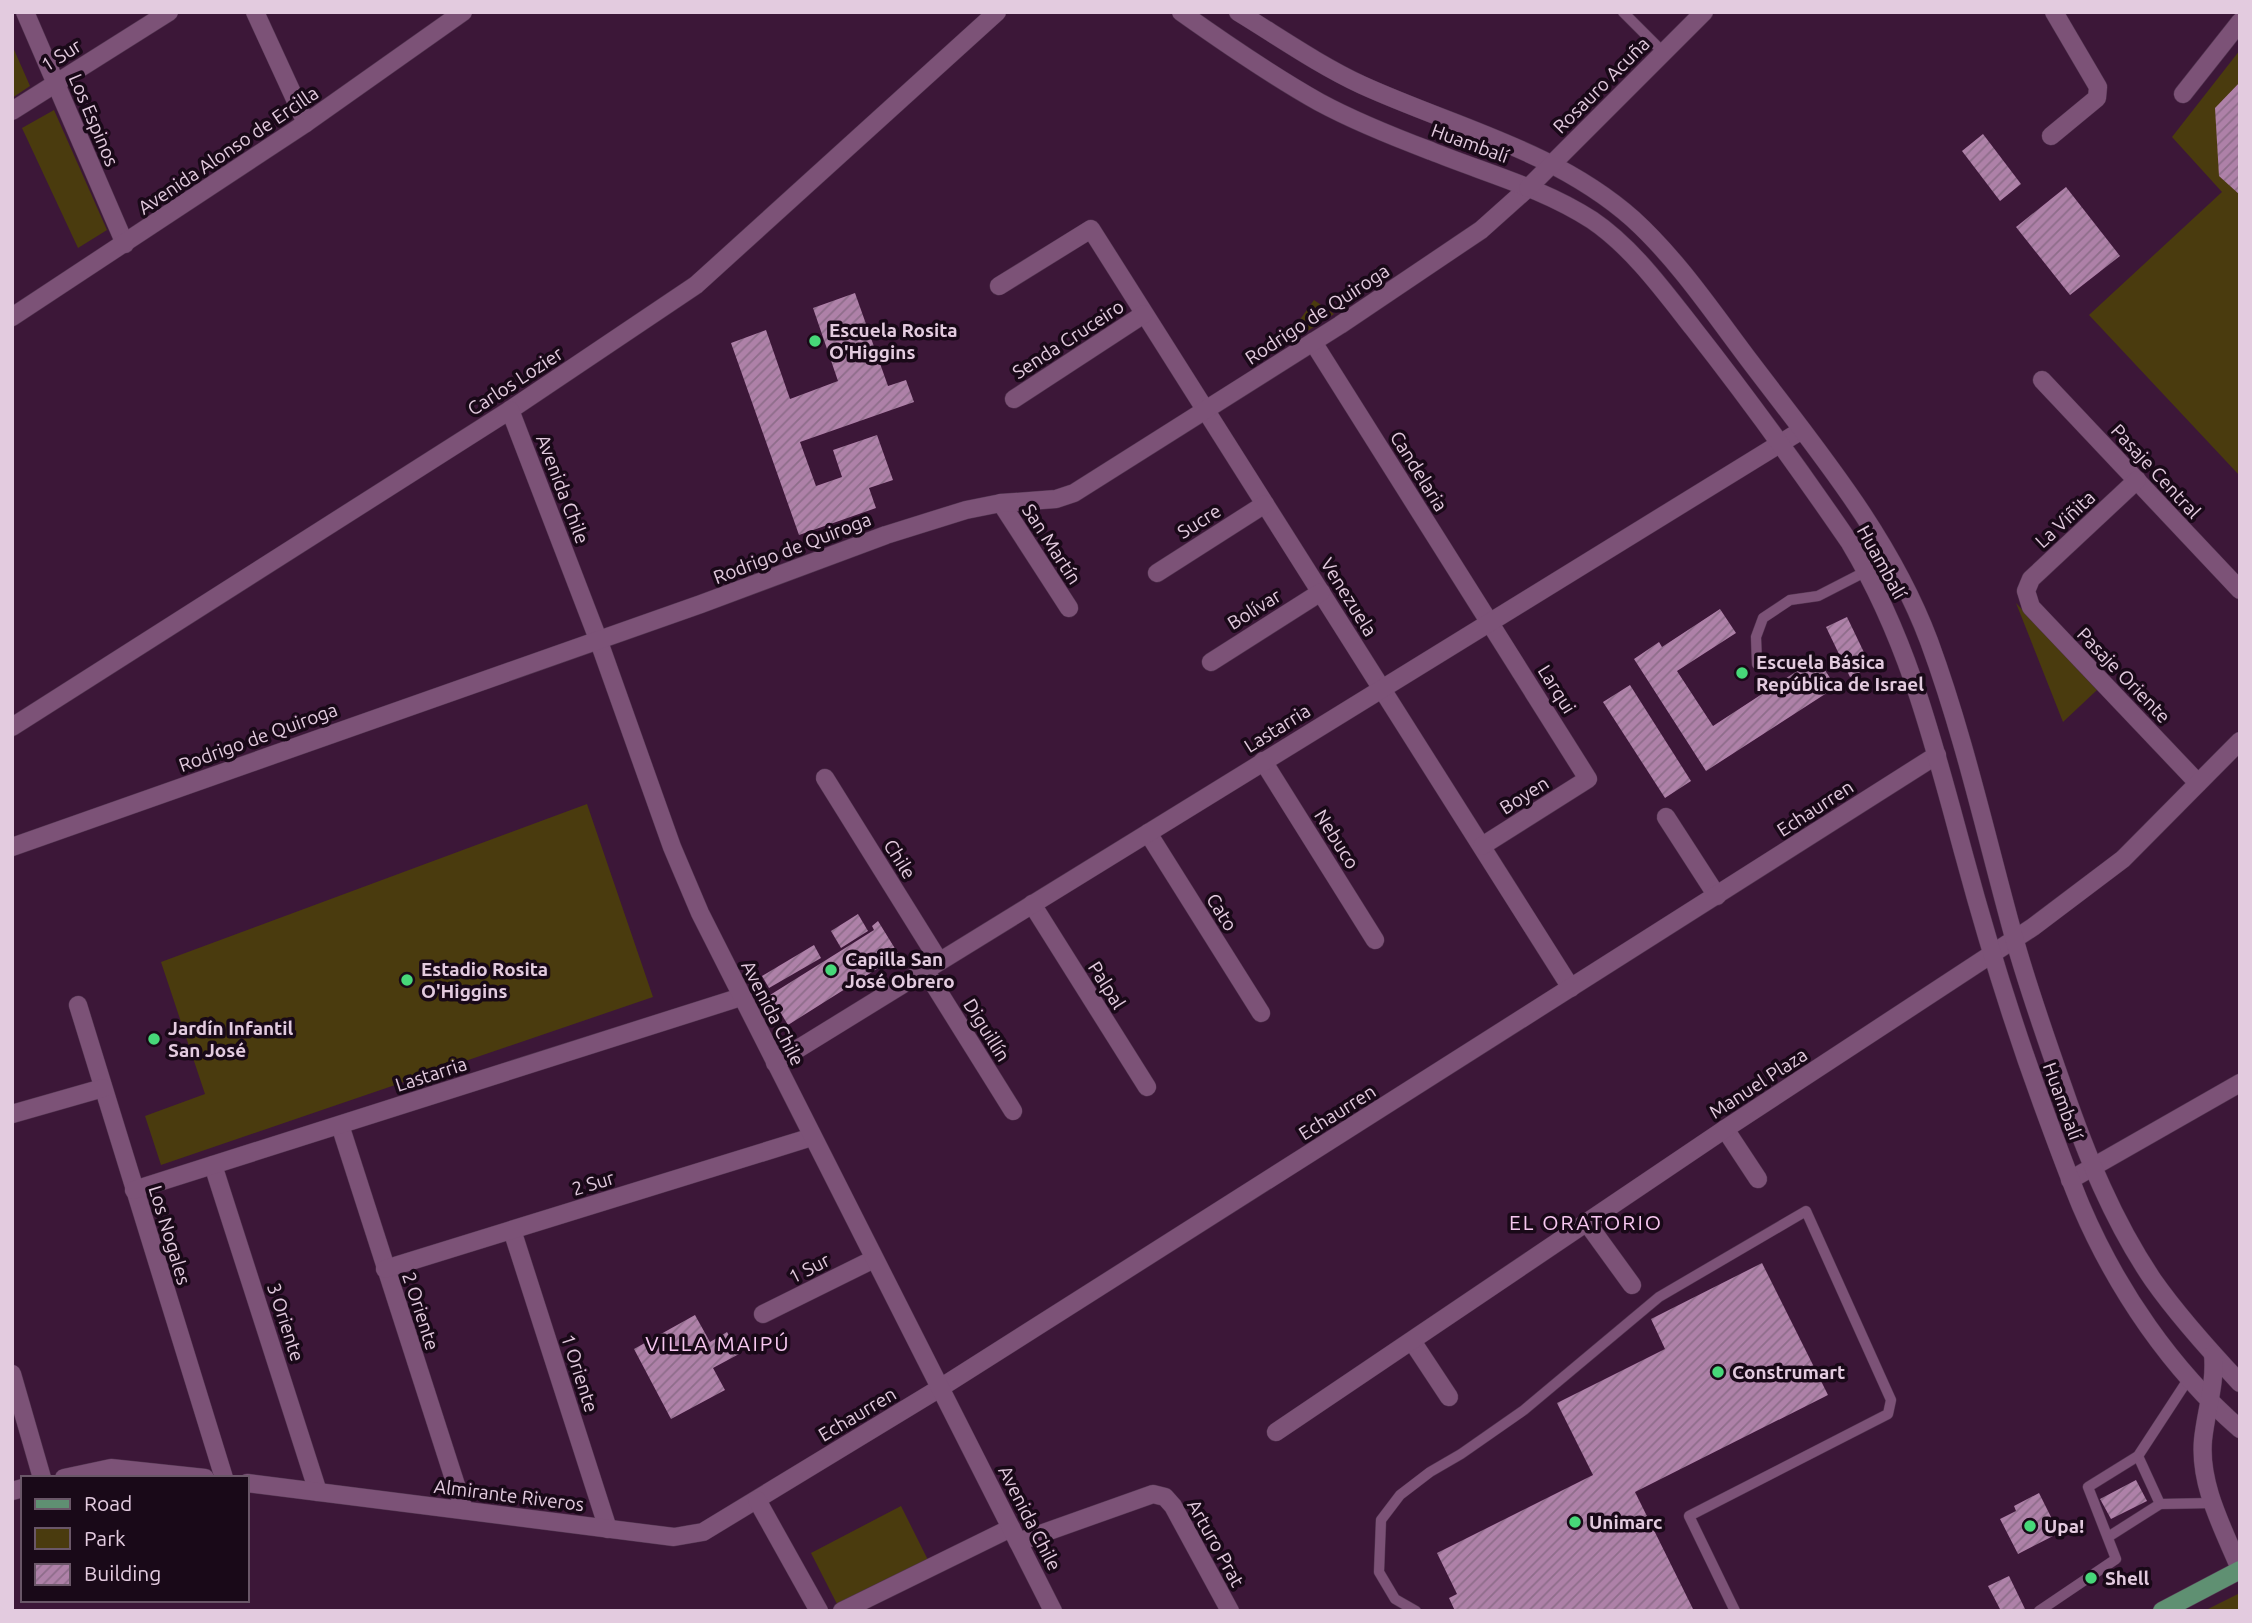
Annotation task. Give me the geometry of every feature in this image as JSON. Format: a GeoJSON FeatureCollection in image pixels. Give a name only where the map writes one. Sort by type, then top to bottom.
{"type":"FeatureCollection","features":[{"type":"Feature","properties":{"kind":"main road"},"geometry":{"type":"LineString","coordinates":[[2162,1611],[2240,1569]]}},
{"type":"Feature","properties":{"kind":"street","name":"Los Espinos"},"geometry":{"type":"LineString","coordinates":[[25,12],[125,244]]}},
{"type":"Feature","properties":{"kind":"street","name":"1 Sur"},"geometry":{"type":"LineString","coordinates":[[12,111],[169,12]]}},
{"type":"Feature","properties":{"kind":"street"},"geometry":{"type":"LineString","coordinates":[[255,12],[306,123]]}},
{"type":"Feature","properties":{"kind":"street","name":"Avenida Alonso de Ercilla"},"geometry":{"type":"LineString","coordinates":[[12,317],[306,123],[463,12]]}},
{"type":"Feature","properties":{"kind":"street","name":"Carlos Lozier"},"geometry":{"type":"LineString","coordinates":[[12,727],[510,410],[696,285],[997,12]]}},
{"type":"Feature","properties":{"kind":"street","name":"Huambalí"},"geometry":{"type":"LineString","coordinates":[[1181,12],[1236,52],[1321,103],[1432,152],[1528,188],[1603,228],[1675,306],[1780,444],[1866,570],[1908,662],[1937,755],[1992,956],[2030,1073],[2070,1180],[2094,1234],[2121,1284],[2156,1336],[2189,1378],[2240,1429]]}},
{"type":"Feature","properties":{"kind":"street","name":"Huambalí"},"geometry":{"type":"LineString","coordinates":[[1238,12],[1358,83],[1552,164],[1617,205],[1653,239],[1689,281],[1802,430],[1892,558],[1919,615],[1939,670],[2014,940],[2040,1023],[2092,1166],[2123,1229],[2152,1279],[2171,1305],[2240,1383]]}},
{"type":"Feature","properties":{"kind":"street","name":"Rosauro Acuña"},"geometry":{"type":"LineString","coordinates":[[1528,188],[1704,12]]}},
{"type":"Feature","properties":{"kind":"street"},"geometry":{"type":"LineString","coordinates":[[2050,136],[2097,98],[2098,92],[2054,12]]}},
{"type":"Feature","properties":{"kind":"street"},"geometry":{"type":"LineString","coordinates":[[2183,94],[2240,22]]}},
{"type":"Feature","properties":{"kind":"street","name":"Rodrigo de Quiroga"},"geometry":{"type":"LineString","coordinates":[[12,846],[793,571],[886,535],[966,510],[1001,503],[1056,499],[1074,493],[1313,342],[1481,230],[1528,188]]}},
{"type":"Feature","properties":{"kind":"street","name":"Venezuela"},"geometry":{"type":"LineString","coordinates":[[999,286],[1091,229],[1571,988]]}},
{"type":"Feature","properties":{"kind":"street","name":"Senda Cruceiro"},"geometry":{"type":"LineString","coordinates":[[1014,399],[1144,314]]}},
{"type":"Feature","properties":{"kind":"street","name":"Candelaria"},"geometry":{"type":"LineString","coordinates":[[1313,342],[1489,622]]}},
{"type":"Feature","properties":{"kind":"street","name":"Pasaje Central"},"geometry":{"type":"LineString","coordinates":[[2042,380],[2240,590]]}},
{"type":"Feature","properties":{"kind":"street","name":"Avenida Chile"},"geometry":{"type":"LineString","coordinates":[[510,410],[598,639],[672,847],[700,913],[1053,1611]]}},
{"type":"Feature","properties":{"kind":"street","name":"Lastarria"},"geometry":{"type":"LineString","coordinates":[[775,1063],[1802,430]]}},
{"type":"Feature","properties":{"kind":"street","name":"La Viñita"},"geometry":{"type":"LineString","coordinates":[[2026,591],[2031,579],[2137,480]]}},
{"type":"Feature","properties":{"kind":"street","name":"San Martín"},"geometry":{"type":"LineString","coordinates":[[1001,503],[1069,608]]}},
{"type":"Feature","properties":{"kind":"street","name":"Sucre"},"geometry":{"type":"LineString","coordinates":[[1157,573],[1265,504]]}},
{"type":"Feature","properties":{"kind":"street","name":"Pasaje Oriente"},"geometry":{"type":"LineString","coordinates":[[2026,591],[2031,607],[2198,783]]}},
{"type":"Feature","properties":{"kind":"street","name":"Bolívar"},"geometry":{"type":"LineString","coordinates":[[1211,662],[1321,592]]}},
{"type":"Feature","properties":{"kind":"street","name":"Larqui"},"geometry":{"type":"LineString","coordinates":[[1489,622],[1588,779]]}},
{"type":"Feature","properties":{"kind":"street","name":"Manuel Plaza"},"geometry":{"type":"LineString","coordinates":[[1276,1432],[1725,1129],[1992,956],[2089,887],[2123,859],[2240,741]]}},
{"type":"Feature","properties":{"kind":"street","name":"Echaurren"},"geometry":{"type":"LineString","coordinates":[[757,1500],[940,1388],[1937,755]]}},
{"type":"Feature","properties":{"kind":"street","name":"Nebuco"},"geometry":{"type":"LineString","coordinates":[[1263,761],[1375,940]]}},
{"type":"Feature","properties":{"kind":"street","name":"Chile"},"geometry":{"type":"LineString","coordinates":[[825,778],[932,966]]}},
{"type":"Feature","properties":{"kind":"street","name":"Boyen"},"geometry":{"type":"LineString","coordinates":[[1482,846],[1588,779]]}},
{"type":"Feature","properties":{"kind":"street"},"geometry":{"type":"LineString","coordinates":[[1666,817],[1717,896]]}},
{"type":"Feature","properties":{"kind":"street","name":"Cato"},"geometry":{"type":"LineString","coordinates":[[1148,833],[1261,1013]]}},
{"type":"Feature","properties":{"kind":"street","name":"Palpal"},"geometry":{"type":"LineString","coordinates":[[1032,904],[1147,1087]]}},
{"type":"Feature","properties":{"kind":"street","name":"Diguillín"},"geometry":{"type":"LineString","coordinates":[[932,966],[1013,1111]]}},
{"type":"Feature","properties":{"kind":"street","name":"Lastarria"},"geometry":{"type":"LineString","coordinates":[[134,1190],[741,997]]}},
{"type":"Feature","properties":{"kind":"street","name":"Los Nogales"},"geometry":{"type":"LineString","coordinates":[[78,1005],[223,1476]]}},
{"type":"Feature","properties":{"kind":"street"},"geometry":{"type":"LineString","coordinates":[[2070,1180],[2240,1083]]}},
{"type":"Feature","properties":{"kind":"street"},"geometry":{"type":"LineString","coordinates":[[12,1114],[103,1088]]}},
{"type":"Feature","properties":{"kind":"street","name":"2 Oriente"},"geometry":{"type":"LineString","coordinates":[[340,1125],[464,1510]]}},
{"type":"Feature","properties":{"kind":"street"},"geometry":{"type":"LineString","coordinates":[[1725,1129],[1758,1179]]}},
{"type":"Feature","properties":{"kind":"street","name":"2 Sur"},"geometry":{"type":"LineString","coordinates":[[385,1269],[812,1137]]}},
{"type":"Feature","properties":{"kind":"street","name":"3 Oriente"},"geometry":{"type":"LineString","coordinates":[[213,1165],[318,1492]]}},
{"type":"Feature","properties":{"kind":"street"},"geometry":{"type":"LineString","coordinates":[[1587,1223],[1632,1285]]}},
{"type":"Feature","properties":{"kind":"street","name":"1 Oriente"},"geometry":{"type":"LineString","coordinates":[[512,1230],[608,1529]]}},
{"type":"Feature","properties":{"kind":"street","name":"1 Sur"},"geometry":{"type":"LineString","coordinates":[[764,1314],[874,1259]]}},
{"type":"Feature","properties":{"kind":"street"},"geometry":{"type":"LineString","coordinates":[[1412,1341],[1450,1397]]}},
{"type":"Feature","properties":{"kind":"street"},"geometry":{"type":"LineString","coordinates":[[2213,1354],[2214,1377],[2203,1440],[2205,1472],[2213,1503],[2240,1569]]}},
{"type":"Feature","properties":{"kind":"street"},"geometry":{"type":"LineString","coordinates":[[12,1374],[41,1476]]}},
{"type":"Feature","properties":{"kind":"street"},"geometry":{"type":"LineString","coordinates":[[73,1476],[111,1468],[186,1476]]}},
{"type":"Feature","properties":{"kind":"street","name":"Almirante Riveros"},"geometry":{"type":"LineString","coordinates":[[248,1483],[674,1537],[695,1535],[712,1528],[757,1500]]}},
{"type":"Feature","properties":{"kind":"street","name":"Arturo Prat"},"geometry":{"type":"LineString","coordinates":[[1015,1535],[1153,1494],[1165,1497],[1173,1506],[1230,1611]]}},
{"type":"Feature","properties":{"kind":"street"},"geometry":{"type":"LineString","coordinates":[[757,1500],[819,1611]]}},
{"type":"Feature","properties":{"kind":"street"},"geometry":{"type":"LineString","coordinates":[[842,1611],[871,1604],[1015,1535]]}},
{"type":"Feature","properties":{"kind":"lane"},"geometry":{"type":"LineString","coordinates":[[1623,12],[1664,52]]}},
{"type":"Feature","properties":{"kind":"lane"},"geometry":{"type":"LineString","coordinates":[[1757,664],[1756,637],[1763,618],[1790,600],[1818,596],[1892,558]]}},
{"type":"Feature","properties":{"kind":"lane"},"geometry":{"type":"LineString","coordinates":[[1416,1611],[1395,1599],[1379,1572],[1381,1520],[1400,1495],[1524,1410],[1659,1297],[1806,1211],[1891,1400],[1888,1414],[1689,1516],[1735,1611]]}},
{"type":"Feature","properties":{"kind":"lane"},"geometry":{"type":"LineString","coordinates":[[2039,1611],[2053,1608],[2116,1559],[2088,1487],[2138,1456],[2189,1378]]}},
{"type":"Feature","properties":{"kind":"lane"},"geometry":{"type":"LineString","coordinates":[[2138,1456],[2160,1504]]}},
{"type":"Feature","properties":{"kind":"lane"},"geometry":{"type":"LineString","coordinates":[[2108,1537],[2160,1504],[2213,1503]]}},
{"type":"Feature","properties":{"kind":"green space"},"geometry":{"type":"Polygon","coordinates":[[[12,45],[30,86],[12,98],[12,45]]]}},
{"type":"Feature","properties":{"kind":"green space"},"geometry":{"type":"Polygon","coordinates":[[[2240,50],[2240,476],[2089,315],[2222,192],[2172,137],[2240,50]]]}},
{"type":"Feature","properties":{"kind":"green space"},"geometry":{"type":"Polygon","coordinates":[[[54,110],[107,230],[78,248],[22,128],[54,110]]]}},
{"type":"Feature","properties":{"kind":"green space"},"geometry":{"type":"Polygon","coordinates":[[[1314,300],[1334,314],[1278,350],[1314,300]]]}},
{"type":"Feature","properties":{"kind":"green space"},"geometry":{"type":"Polygon","coordinates":[[[2016,603],[2097,690],[2063,722],[2016,603]]]}},
{"type":"Feature","properties":{"kind":"green space","name":"Estadio Rosita O'Higgins"},"geometry":{"type":"Polygon","coordinates":[[[587,804],[653,997],[161,1165],[145,1116],[205,1094],[161,962],[587,804]]]}},
{"type":"Feature","properties":{"kind":"green space"},"geometry":{"type":"Polygon","coordinates":[[[901,1506],[928,1560],[838,1606],[811,1553],[901,1506]]]}},
{"type":"Feature","properties":{"kind":"green space"},"geometry":{"type":"Polygon","coordinates":[[[2240,1593],[2240,1611],[2204,1611],[2240,1593]]]}},
{"type":"Feature","properties":{"kind":"building"},"geometry":{"type":"Polygon","coordinates":[[[2240,82],[2240,195],[2219,176],[2215,108],[2240,82]]]}},
{"type":"Feature","properties":{"kind":"building"},"geometry":{"type":"Polygon","coordinates":[[[1983,134],[2021,184],[2000,201],[1962,151],[1983,134]]]}},
{"type":"Feature","properties":{"kind":"building"},"geometry":{"type":"Polygon","coordinates":[[[2066,187],[2120,256],[2070,295],[2016,227],[2066,187]]]}},
{"type":"Feature","properties":{"kind":"building"},"geometry":{"type":"Polygon","coordinates":[[[855,293],[888,386],[906,380],[914,402],[800,442],[816,486],[842,477],[833,450],[877,435],[893,480],[869,488],[876,508],[799,535],[731,343],[766,330],[790,399],[838,381],[813,308],[855,293]]]}},
{"type":"Feature","properties":{"kind":"building"},"geometry":{"type":"Polygon","coordinates":[[[1720,609],[1736,633],[1677,671],[1713,726],[1817,658],[1836,687],[1706,771],[1634,659],[1659,642],[1662,647],[1720,609]]]}},
{"type":"Feature","properties":{"kind":"building"},"geometry":{"type":"Polygon","coordinates":[[[1847,617],[1871,667],[1850,677],[1826,627],[1847,617]]]}},
{"type":"Feature","properties":{"kind":"building"},"geometry":{"type":"Polygon","coordinates":[[[1630,685],[1691,781],[1665,798],[1603,702],[1630,685]]]}},
{"type":"Feature","properties":{"kind":"building"},"geometry":{"type":"Polygon","coordinates":[[[858,914],[868,931],[841,948],[831,931],[858,914]]]}},
{"type":"Feature","properties":{"kind":"building"},"geometry":{"type":"Polygon","coordinates":[[[878,921],[899,955],[788,1025],[770,995],[874,930],[872,926],[878,921]]]}},
{"type":"Feature","properties":{"kind":"building"},"geometry":{"type":"Polygon","coordinates":[[[814,945],[821,958],[769,988],[762,976],[814,945]]]}},
{"type":"Feature","properties":{"kind":"building"},"geometry":{"type":"Polygon","coordinates":[[[1762,1263],[1828,1395],[1635,1492],[1694,1611],[1455,1611],[1449,1598],[1457,1594],[1437,1553],[1593,1475],[1557,1403],[1665,1349],[1651,1319],[1762,1263]]]}},
{"type":"Feature","properties":{"kind":"building"},"geometry":{"type":"Polygon","coordinates":[[[695,1315],[710,1342],[727,1332],[739,1354],[713,1368],[725,1390],[671,1419],[634,1349],[695,1315]]]}},
{"type":"Feature","properties":{"kind":"building"},"geometry":{"type":"Polygon","coordinates":[[[2136,1480],[2147,1501],[2111,1519],[2100,1499],[2136,1480]]]}},
{"type":"Feature","properties":{"kind":"building","name":"Upa!"},"geometry":{"type":"Polygon","coordinates":[[[2039,1493],[2059,1533],[2018,1554],[2000,1519],[2016,1511],[2014,1506],[2039,1493]]]}},
{"type":"Feature","properties":{"kind":"building"},"geometry":{"type":"Polygon","coordinates":[[[2009,1576],[2026,1611],[2001,1611],[1988,1586],[2009,1576]]]}},
{"type":"Feature","properties":{"kind":"place","name":"Escuela Rosita O'Higgins"},"geometry":{"type":"Point","coordinates":[815,341]}},
{"type":"Feature","properties":{"kind":"place","name":"Escuela Básica República de Israel"},"geometry":{"type":"Point","coordinates":[1742,673]}},
{"type":"Feature","properties":{"kind":"place","name":"Capilla San José Obrero"},"geometry":{"type":"Point","coordinates":[831,970]}},
{"type":"Feature","properties":{"kind":"place","name":"Estadio Rosita O'Higgins"},"geometry":{"type":"Point","coordinates":[407,980]}},
{"type":"Feature","properties":{"kind":"place","name":"Jardín Infantil San José"},"geometry":{"type":"Point","coordinates":[154,1039]}},
{"type":"Feature","properties":{"kind":"place","name":"Construmart"},"geometry":{"type":"Point","coordinates":[1718,1372]}},
{"type":"Feature","properties":{"kind":"place","name":"Unimarc"},"geometry":{"type":"Point","coordinates":[1575,1522]}},
{"type":"Feature","properties":{"kind":"place","name":"Upa!"},"geometry":{"type":"Point","coordinates":[2030,1526]}},
{"type":"Feature","properties":{"kind":"place","name":"Shell"},"geometry":{"type":"Point","coordinates":[2091,1578]}},
{"type":"Feature","properties":{"kind":"district","name":"EL ORATORIO"},"geometry":{"type":"Point","coordinates":[1586,1223]}},
{"type":"Feature","properties":{"kind":"district","name":"VILLA MAIPÚ"},"geometry":{"type":"Point","coordinates":[718,1344]}}]}
